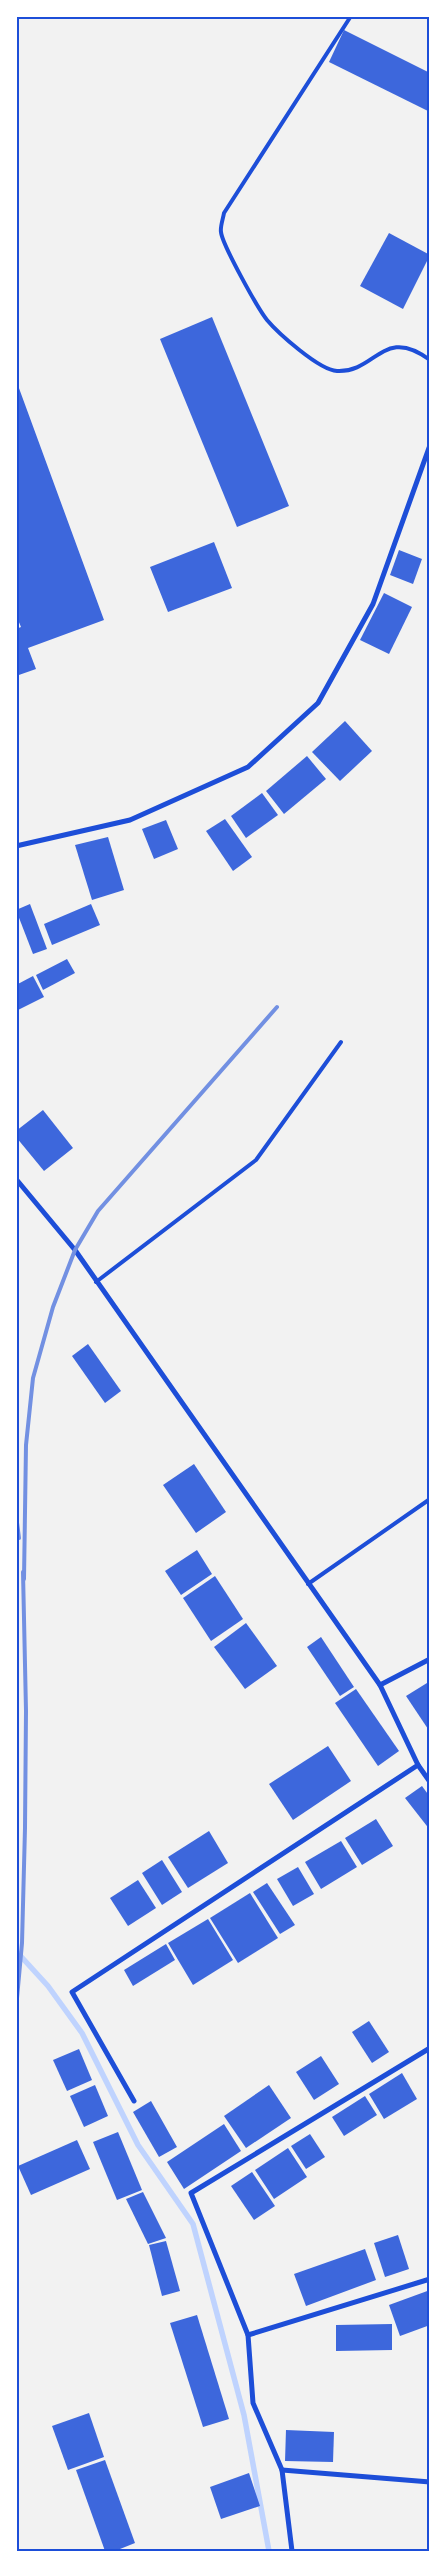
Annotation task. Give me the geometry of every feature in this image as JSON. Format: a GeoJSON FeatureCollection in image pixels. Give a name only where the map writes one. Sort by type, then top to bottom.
{"type":"FeatureCollection","features":[{"type":"Feature","properties":{"kind":"street"},"geometry":{"type":"LineString","coordinates":[[16,846],[130,820],[248,767],[318,703],[373,604],[430,444]]}},
{"type":"Feature","properties":{"kind":"street"},"geometry":{"type":"LineString","coordinates":[[16,1179],[75,1250],[380,1685],[418,1766],[430,1782]]}},
{"type":"Feature","properties":{"kind":"street"},"geometry":{"type":"LineString","coordinates":[[380,1685],[430,1659]]}},
{"type":"Feature","properties":{"kind":"street"},"geometry":{"type":"LineString","coordinates":[[134,2102],[72,1992],[418,1766]]}},
{"type":"Feature","properties":{"kind":"street"},"geometry":{"type":"LineString","coordinates":[[292,2551],[282,2470],[253,2403],[248,2335],[191,2193],[430,2048]]}},
{"type":"Feature","properties":{"kind":"street"},"geometry":{"type":"LineString","coordinates":[[248,2335],[430,2279]]}},
{"type":"Feature","properties":{"kind":"street"},"geometry":{"type":"LineString","coordinates":[[282,2470],[430,2482]]}},
{"type":"Feature","properties":{"kind":"lane"},"geometry":{"type":"LineString","coordinates":[[351,16],[224,213],[220,232],[266,318],[293,345],[318,362],[335,371],[355,369],[378,353],[398,346],[417,351],[430,360]]}},
{"type":"Feature","properties":{"kind":"lane"},"geometry":{"type":"LineString","coordinates":[[96,1282],[256,1160],[340,1042]]}},
{"type":"Feature","properties":{"kind":"lane"},"geometry":{"type":"LineString","coordinates":[[308,1584],[430,1499]]}},
{"type":"Feature","properties":{"kind":"building"},"geometry":{"type":"Polygon","coordinates":[[[344,30],[430,73],[430,112],[329,62],[344,30]]]}},
{"type":"Feature","properties":{"kind":"building"},"geometry":{"type":"Polygon","coordinates":[[[389,233],[430,255],[403,309],[360,286],[389,233]]]}},
{"type":"Feature","properties":{"kind":"building"},"geometry":{"type":"Polygon","coordinates":[[[212,317],[289,506],[237,527],[160,339],[212,317]]]}},
{"type":"Feature","properties":{"kind":"building"},"geometry":{"type":"Polygon","coordinates":[[[16,380],[104,620],[28,648],[36,669],[16,676],[16,629],[21,627],[16,615],[16,380]]]}},
{"type":"Feature","properties":{"kind":"building"},"geometry":{"type":"Polygon","coordinates":[[[214,542],[232,588],[168,612],[150,567],[214,542]]]}},
{"type":"Feature","properties":{"kind":"building"},"geometry":{"type":"Polygon","coordinates":[[[399,550],[422,559],[413,584],[390,575],[399,550]]]}},
{"type":"Feature","properties":{"kind":"building"},"geometry":{"type":"Polygon","coordinates":[[[384,593],[412,607],[389,654],[360,640],[384,593]]]}},
{"type":"Feature","properties":{"kind":"building"},"geometry":{"type":"Polygon","coordinates":[[[345,721],[372,751],[340,781],[312,752],[345,721]]]}},
{"type":"Feature","properties":{"kind":"building"},"geometry":{"type":"Polygon","coordinates":[[[307,756],[326,779],[284,814],[266,791],[307,756]]]}},
{"type":"Feature","properties":{"kind":"building"},"geometry":{"type":"Polygon","coordinates":[[[262,793],[278,815],[246,838],[231,816],[262,793]]]}},
{"type":"Feature","properties":{"kind":"building"},"geometry":{"type":"Polygon","coordinates":[[[225,819],[252,857],[233,871],[206,831],[225,819]]]}},
{"type":"Feature","properties":{"kind":"building"},"geometry":{"type":"Polygon","coordinates":[[[166,820],[178,849],[154,859],[142,829],[166,820]]]}},
{"type":"Feature","properties":{"kind":"building"},"geometry":{"type":"Polygon","coordinates":[[[108,837],[124,890],[92,900],[75,845],[108,837]]]}},
{"type":"Feature","properties":{"kind":"building"},"geometry":{"type":"Polygon","coordinates":[[[30,904],[47,949],[33,954],[16,910],[30,904]]]}},
{"type":"Feature","properties":{"kind":"building"},"geometry":{"type":"Polygon","coordinates":[[[91,904],[100,925],[52,945],[44,924],[91,904]]]}},
{"type":"Feature","properties":{"kind":"building"},"geometry":{"type":"Polygon","coordinates":[[[67,959],[75,973],[43,990],[36,975],[67,959]]]}},
{"type":"Feature","properties":{"kind":"building"},"geometry":{"type":"Polygon","coordinates":[[[33,976],[44,997],[16,1011],[16,985],[33,976]]]}},
{"type":"Feature","properties":{"kind":"building"},"geometry":{"type":"Polygon","coordinates":[[[43,1110],[73,1148],[44,1171],[16,1137],[16,1131],[43,1110]]]}},
{"type":"Feature","properties":{"kind":"building"},"geometry":{"type":"Polygon","coordinates":[[[88,1344],[121,1391],[105,1403],[72,1356],[88,1344]]]}},
{"type":"Feature","properties":{"kind":"building"},"geometry":{"type":"Polygon","coordinates":[[[194,1464],[226,1512],[196,1533],[163,1485],[194,1464]]]}},
{"type":"Feature","properties":{"kind":"building"},"geometry":{"type":"Polygon","coordinates":[[[197,1550],[212,1574],[181,1595],[165,1571],[197,1550]]]}},
{"type":"Feature","properties":{"kind":"building"},"geometry":{"type":"Polygon","coordinates":[[[215,1576],[243,1619],[211,1641],[183,1598],[215,1576]]]}},
{"type":"Feature","properties":{"kind":"building"},"geometry":{"type":"Polygon","coordinates":[[[246,1623],[277,1666],[245,1689],[214,1647],[246,1623]]]}},
{"type":"Feature","properties":{"kind":"building"},"geometry":{"type":"Polygon","coordinates":[[[321,1637],[354,1687],[340,1696],[307,1647],[321,1637]]]}},
{"type":"Feature","properties":{"kind":"building"},"geometry":{"type":"Polygon","coordinates":[[[427,1683],[430,1688],[430,1732],[406,1696],[427,1683]]]}},
{"type":"Feature","properties":{"kind":"building"},"geometry":{"type":"Polygon","coordinates":[[[356,1689],[399,1751],[378,1766],[335,1703],[356,1689]]]}},
{"type":"Feature","properties":{"kind":"building"},"geometry":{"type":"Polygon","coordinates":[[[328,1746],[351,1781],[293,1820],[269,1784],[328,1746]]]}},
{"type":"Feature","properties":{"kind":"building"},"geometry":{"type":"Polygon","coordinates":[[[422,1786],[430,1797],[430,1830],[405,1798],[422,1786]]]}},
{"type":"Feature","properties":{"kind":"building"},"geometry":{"type":"Polygon","coordinates":[[[376,1819],[393,1846],[362,1865],[345,1838],[376,1819]]]}},
{"type":"Feature","properties":{"kind":"building"},"geometry":{"type":"Polygon","coordinates":[[[209,1831],[228,1863],[188,1888],[168,1857],[209,1831]]]}},
{"type":"Feature","properties":{"kind":"building"},"geometry":{"type":"Polygon","coordinates":[[[341,1841],[357,1867],[321,1889],[305,1862],[341,1841]]]}},
{"type":"Feature","properties":{"kind":"building"},"geometry":{"type":"Polygon","coordinates":[[[162,1860],[182,1892],[162,1905],[142,1873],[162,1860]]]}},
{"type":"Feature","properties":{"kind":"building"},"geometry":{"type":"Polygon","coordinates":[[[298,1867],[314,1894],[293,1906],[277,1879],[298,1867]]]}},
{"type":"Feature","properties":{"kind":"building"},"geometry":{"type":"Polygon","coordinates":[[[138,1880],[156,1908],[128,1926],[110,1898],[138,1880]]]}},
{"type":"Feature","properties":{"kind":"building"},"geometry":{"type":"Polygon","coordinates":[[[267,1883],[295,1925],[280,1934],[253,1892],[267,1883]]]}},
{"type":"Feature","properties":{"kind":"building"},"geometry":{"type":"Polygon","coordinates":[[[250,1893],[278,1938],[238,1963],[210,1918],[250,1893]]]}},
{"type":"Feature","properties":{"kind":"building"},"geometry":{"type":"Polygon","coordinates":[[[208,1919],[233,1960],[193,1985],[168,1943],[208,1919]]]}},
{"type":"Feature","properties":{"kind":"building"},"geometry":{"type":"Polygon","coordinates":[[[166,1944],[175,1960],[133,1986],[124,1970],[166,1944]]]}},
{"type":"Feature","properties":{"kind":"building"},"geometry":{"type":"Polygon","coordinates":[[[369,2021],[389,2052],[372,2063],[352,2032],[369,2021]]]}},
{"type":"Feature","properties":{"kind":"building"},"geometry":{"type":"Polygon","coordinates":[[[79,2049],[92,2080],[67,2091],[53,2060],[79,2049]]]}},
{"type":"Feature","properties":{"kind":"building"},"geometry":{"type":"Polygon","coordinates":[[[321,2056],[339,2084],[314,2100],[296,2072],[321,2056]]]}},
{"type":"Feature","properties":{"kind":"building"},"geometry":{"type":"Polygon","coordinates":[[[402,2073],[417,2099],[384,2119],[369,2094],[402,2073]]]}},
{"type":"Feature","properties":{"kind":"building"},"geometry":{"type":"Polygon","coordinates":[[[95,2085],[108,2116],[84,2127],[70,2096],[95,2085]]]}},
{"type":"Feature","properties":{"kind":"building"},"geometry":{"type":"Polygon","coordinates":[[[269,2085],[291,2118],[246,2148],[224,2116],[269,2085]]]}},
{"type":"Feature","properties":{"kind":"building"},"geometry":{"type":"Polygon","coordinates":[[[365,2096],[377,2115],[344,2136],[332,2117],[365,2096]]]}},
{"type":"Feature","properties":{"kind":"building"},"geometry":{"type":"Polygon","coordinates":[[[151,2101],[177,2147],[159,2157],[133,2112],[151,2101]]]}},
{"type":"Feature","properties":{"kind":"building"},"geometry":{"type":"Polygon","coordinates":[[[224,2124],[241,2151],[184,2189],[167,2162],[224,2124]]]}},
{"type":"Feature","properties":{"kind":"building"},"geometry":{"type":"Polygon","coordinates":[[[118,2132],[142,2190],[117,2200],[93,2142],[118,2132]]]}},
{"type":"Feature","properties":{"kind":"building"},"geometry":{"type":"Polygon","coordinates":[[[310,2134],[325,2157],[306,2169],[291,2146],[310,2134]]]}},
{"type":"Feature","properties":{"kind":"building"},"geometry":{"type":"Polygon","coordinates":[[[77,2140],[90,2169],[31,2195],[18,2166],[77,2140]]]}},
{"type":"Feature","properties":{"kind":"building"},"geometry":{"type":"Polygon","coordinates":[[[288,2148],[307,2177],[274,2199],[255,2170],[288,2148]]]}},
{"type":"Feature","properties":{"kind":"building"},"geometry":{"type":"Polygon","coordinates":[[[252,2172],[275,2206],[254,2220],[231,2186],[252,2172]]]}},
{"type":"Feature","properties":{"kind":"building"},"geometry":{"type":"Polygon","coordinates":[[[143,2192],[166,2238],[148,2244],[126,2199],[143,2192]]]}},
{"type":"Feature","properties":{"kind":"building"},"geometry":{"type":"Polygon","coordinates":[[[398,2235],[409,2269],[385,2277],[374,2243],[398,2235]]]}},
{"type":"Feature","properties":{"kind":"building"},"geometry":{"type":"Polygon","coordinates":[[[166,2241],[180,2291],[162,2296],[149,2245],[166,2241]]]}},
{"type":"Feature","properties":{"kind":"building"},"geometry":{"type":"Polygon","coordinates":[[[365,2249],[376,2280],[306,2306],[294,2274],[365,2249]]]}},
{"type":"Feature","properties":{"kind":"building"},"geometry":{"type":"Polygon","coordinates":[[[430,2290],[430,2325],[400,2336],[389,2305],[430,2290]]]}},
{"type":"Feature","properties":{"kind":"building"},"geometry":{"type":"Polygon","coordinates":[[[197,2315],[229,2419],[203,2427],[170,2323],[197,2315]]]}},
{"type":"Feature","properties":{"kind":"building"},"geometry":{"type":"Polygon","coordinates":[[[392,2324],[392,2350],[336,2351],[336,2325],[392,2324]]]}},
{"type":"Feature","properties":{"kind":"building"},"geometry":{"type":"Polygon","coordinates":[[[89,2413],[104,2457],[68,2470],[52,2426],[89,2413]]]}},
{"type":"Feature","properties":{"kind":"building"},"geometry":{"type":"Polygon","coordinates":[[[286,2430],[334,2432],[333,2462],[285,2461],[286,2430]]]}},
{"type":"Feature","properties":{"kind":"building"},"geometry":{"type":"Polygon","coordinates":[[[105,2460],[135,2543],[115,2551],[105,2551],[76,2470],[105,2460]]]}},
{"type":"Feature","properties":{"kind":"building"},"geometry":{"type":"Polygon","coordinates":[[[249,2473],[260,2506],[221,2519],[210,2487],[249,2473]]]}},
{"type":"Feature","properties":{"kind":"waterway"},"geometry":{"type":"LineString","coordinates":[[16,1951],[48,1986],[82,2033],[138,2145],[193,2224],[244,2415],[269,2551]]}},
{"type":"Feature","properties":{"kind":"railway"},"geometry":{"type":"LineString","coordinates":[[24,1579],[26,1445],[33,1378],[53,1307],[75,1250],[98,1211],[277,1007]]}},
{"type":"Feature","properties":{"kind":"railway"},"geometry":{"type":"LineString","coordinates":[[16,1515],[19,1538]]}},
{"type":"Feature","properties":{"kind":"railway"},"geometry":{"type":"LineString","coordinates":[[16,2009],[22,1943],[25,1828],[26,1711],[23,1572]]}}]}
